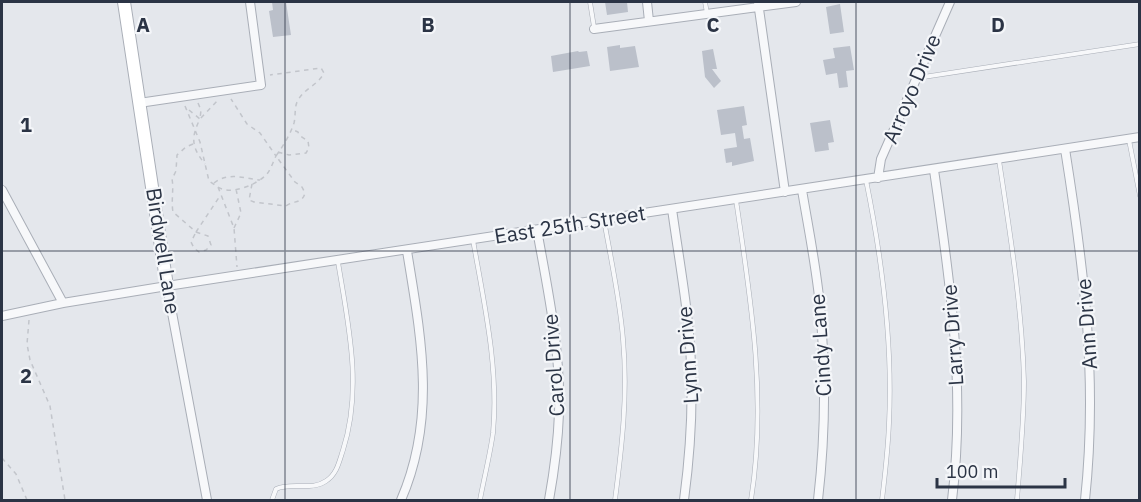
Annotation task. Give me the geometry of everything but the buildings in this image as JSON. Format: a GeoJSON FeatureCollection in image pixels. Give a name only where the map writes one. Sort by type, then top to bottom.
{"type":"FeatureCollection","features":[{"type":"Feature","properties":{"kind":"street","name":"Birdwell Lane"},"geometry":{"type":"LineString","coordinates":[[124,2],[167,286],[207,501]]}},
{"type":"Feature","properties":{"kind":"street"},"geometry":{"type":"LineString","coordinates":[[140,104],[261,85],[250,2]]}},
{"type":"Feature","properties":{"kind":"street"},"geometry":{"type":"LineString","coordinates":[[647,2],[650,21]]}},
{"type":"Feature","properties":{"kind":"street"},"geometry":{"type":"LineString","coordinates":[[594,29],[707,14],[758,4],[796,2]]}},
{"type":"Feature","properties":{"kind":"street","name":"Arroyo Drive"},"geometry":{"type":"LineString","coordinates":[[878,178],[881,159],[950,2]]}},
{"type":"Feature","properties":{"kind":"street"},"geometry":{"type":"LineString","coordinates":[[758,4],[785,192]]}},
{"type":"Feature","properties":{"kind":"street","name":"East 25th Street"},"geometry":{"type":"LineString","coordinates":[[2,316],[63,303],[167,286],[1140,137]]}},
{"type":"Feature","properties":{"kind":"street","name":"Ann Drive"},"geometry":{"type":"LineString","coordinates":[[1065,149],[1079,236],[1088,320],[1091,448],[1085,501]]}},
{"type":"Feature","properties":{"kind":"street","name":"Larry Drive"},"geometry":{"type":"LineString","coordinates":[[934,170],[951,288],[956,343],[957,412],[951,501]]}},
{"type":"Feature","properties":{"kind":"street"},"geometry":{"type":"LineString","coordinates":[[2,189],[63,303]]}},
{"type":"Feature","properties":{"kind":"street","name":"Cindy Lane"},"geometry":{"type":"LineString","coordinates":[[802,190],[822,327],[825,403],[818,501]]}},
{"type":"Feature","properties":{"kind":"street","name":"Lynn Drive"},"geometry":{"type":"LineString","coordinates":[[672,209],[688,321],[691,363],[690,448],[684,501]]}},
{"type":"Feature","properties":{"kind":"street","name":"Carol Drive"},"geometry":{"type":"LineString","coordinates":[[537,230],[555,332],[559,374],[556,454],[549,501]]}},
{"type":"Feature","properties":{"kind":"street"},"geometry":{"type":"LineString","coordinates":[[401,501],[411,478],[420,438],[425,390],[422,337],[407,251]]}},
{"type":"Feature","properties":{"kind":"lane"},"geometry":{"type":"LineString","coordinates":[[590,2],[594,29]]}},
{"type":"Feature","properties":{"kind":"lane"},"geometry":{"type":"LineString","coordinates":[[705,2],[707,14]]}},
{"type":"Feature","properties":{"kind":"lane"},"geometry":{"type":"LineString","coordinates":[[916,78],[1140,44]]}},
{"type":"Feature","properties":{"kind":"lane"},"geometry":{"type":"LineString","coordinates":[[1128,139],[1140,196]]}},
{"type":"Feature","properties":{"kind":"lane"},"geometry":{"type":"LineString","coordinates":[[998,160],[1013,255],[1021,335],[1023,424],[1017,501]]}},
{"type":"Feature","properties":{"kind":"lane"},"geometry":{"type":"LineString","coordinates":[[866,180],[875,226],[888,336],[890,420],[882,501]]}},
{"type":"Feature","properties":{"kind":"lane"},"geometry":{"type":"LineString","coordinates":[[736,200],[758,367],[758,407],[751,501]]}},
{"type":"Feature","properties":{"kind":"lane"},"geometry":{"type":"LineString","coordinates":[[604,220],[623,337],[624,360],[624,430],[615,501]]}},
{"type":"Feature","properties":{"kind":"lane"},"geometry":{"type":"LineString","coordinates":[[473,240],[491,348],[494,398],[493,433],[480,501]]}},
{"type":"Feature","properties":{"kind":"lane"},"geometry":{"type":"LineString","coordinates":[[272,501],[276,489],[282,486],[323,484],[328,480],[337,470],[347,437],[351,414],[353,362],[338,261]]}},
{"type":"Feature","properties":{"kind":"path"},"geometry":{"type":"LineString","coordinates":[[171,99],[179,106],[185,105],[195,129],[209,181],[223,191],[236,189],[260,180],[269,172],[291,129],[298,99],[324,73],[321,68],[260,76]]}},
{"type":"Feature","properties":{"kind":"path"},"geometry":{"type":"LineString","coordinates":[[206,165],[193,144],[195,129],[200,118],[224,91],[247,124],[260,133],[305,193],[299,202],[291,202],[286,206],[254,201],[249,200],[252,184]]}},
{"type":"Feature","properties":{"kind":"path"},"geometry":{"type":"LineString","coordinates":[[196,101],[200,105],[200,118]]}},
{"type":"Feature","properties":{"kind":"path"},"geometry":{"type":"LineString","coordinates":[[186,109],[200,118]]}},
{"type":"Feature","properties":{"kind":"path"},"geometry":{"type":"LineString","coordinates":[[279,152],[289,155],[306,153],[309,148],[308,141],[291,129]]}},
{"type":"Feature","properties":{"kind":"path"},"geometry":{"type":"LineString","coordinates":[[193,144],[177,155],[171,196],[173,212],[196,232],[207,236],[211,245],[199,252],[191,242],[196,232],[221,195]]}},
{"type":"Feature","properties":{"kind":"path"},"geometry":{"type":"LineString","coordinates":[[213,184],[220,178],[228,176],[260,180]]}},
{"type":"Feature","properties":{"kind":"path"},"geometry":{"type":"LineString","coordinates":[[218,187],[234,228],[238,276]]}},
{"type":"Feature","properties":{"kind":"path"},"geometry":{"type":"LineString","coordinates":[[234,228],[241,213],[236,189]]}},
{"type":"Feature","properties":{"kind":"path"},"geometry":{"type":"LineString","coordinates":[[30,310],[27,344],[30,360],[50,406],[65,501]]}},
{"type":"Feature","properties":{"kind":"path"},"geometry":{"type":"LineString","coordinates":[[2,458],[16,474],[27,501]]}}]}
